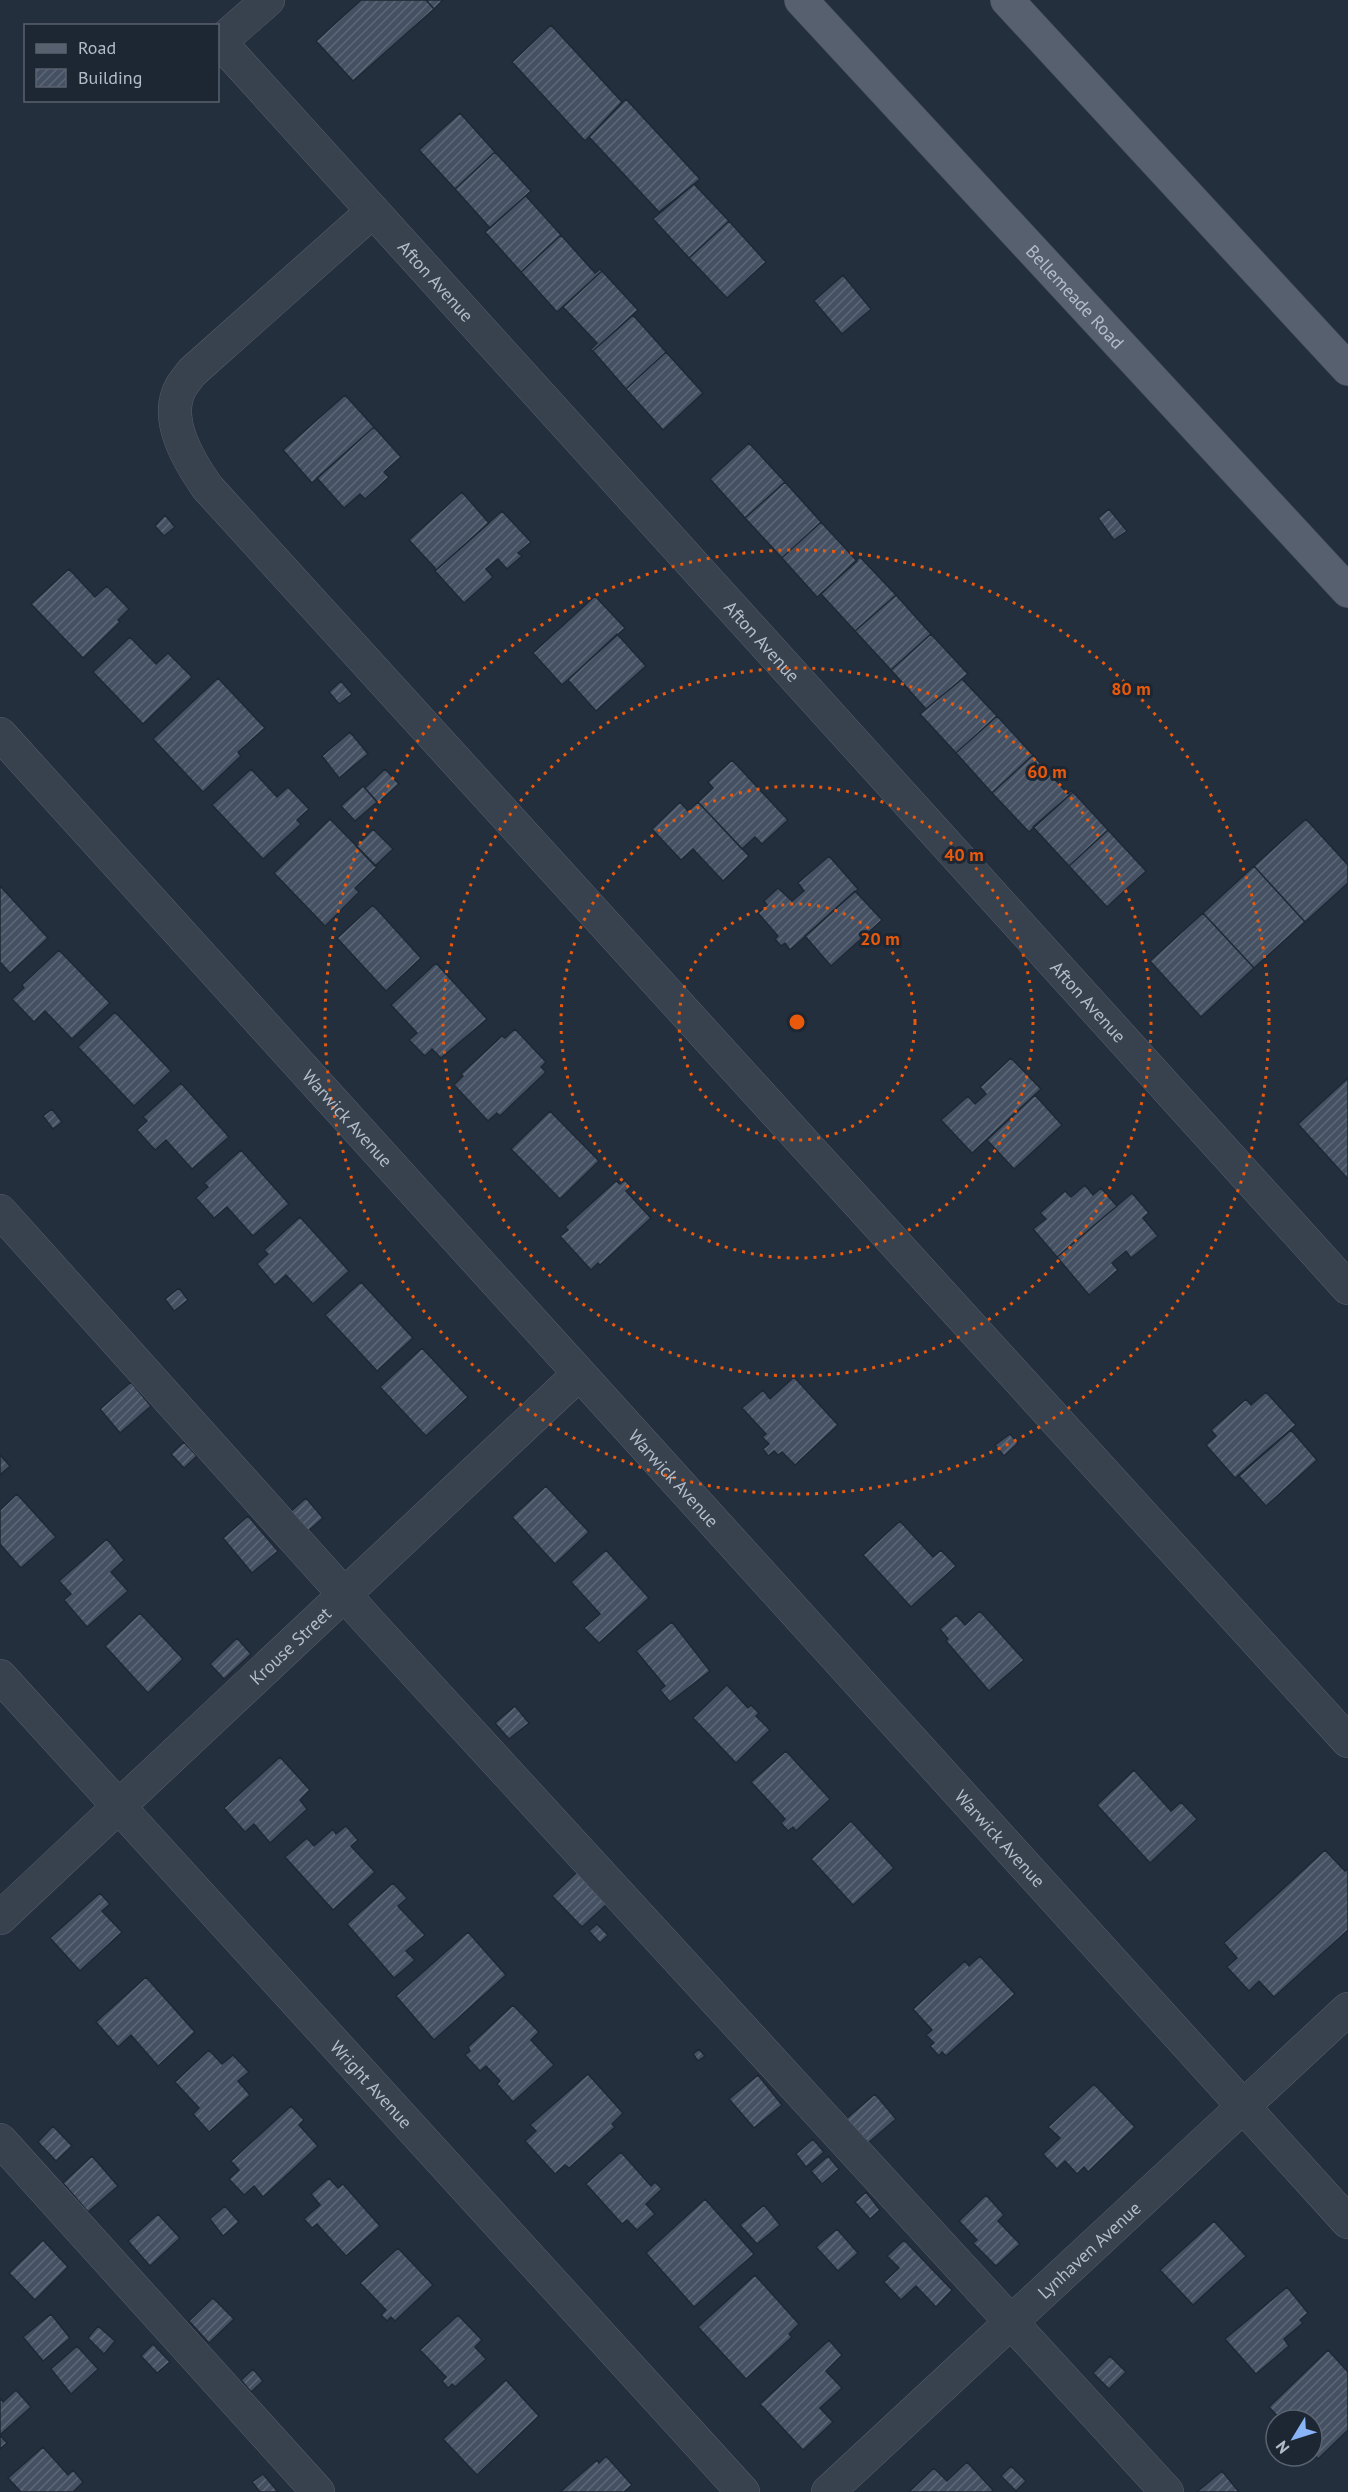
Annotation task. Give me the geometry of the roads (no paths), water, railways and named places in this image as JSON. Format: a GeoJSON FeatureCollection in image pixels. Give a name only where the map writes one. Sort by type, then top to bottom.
{"type":"FeatureCollection","features":[{"type":"Feature","properties":{"kind":"main road","name":"Bellemeade Road"},"geometry":{"type":"LineString","coordinates":[[801,0],[1348,591]]}},
{"type":"Feature","properties":{"kind":"main road"},"geometry":{"type":"LineString","coordinates":[[1007,0],[1348,369]]}},
{"type":"Feature","properties":{"kind":"street","name":"Afton Avenue"},"geometry":{"type":"LineString","coordinates":[[268,0],[220,42],[1348,1288]]}},
{"type":"Feature","properties":{"kind":"street"},"geometry":{"type":"LineString","coordinates":[[373,211],[192,372],[180,388],[174,409],[177,428],[194,469],[207,487],[1348,1741]]}},
{"type":"Feature","properties":{"kind":"street","name":"Warwick Avenue"},"geometry":{"type":"LineString","coordinates":[[0,734],[1348,2222]]}},
{"type":"Feature","properties":{"kind":"street"},"geometry":{"type":"LineString","coordinates":[[0,1211],[344,1594],[1167,2492]]}},
{"type":"Feature","properties":{"kind":"street","name":"Krouse Street"},"geometry":{"type":"LineString","coordinates":[[0,1918],[579,1374]]}},
{"type":"Feature","properties":{"kind":"street","name":"Wright Avenue"},"geometry":{"type":"LineString","coordinates":[[0,1676],[743,2492]]}},
{"type":"Feature","properties":{"kind":"street","name":"Lynhaven Avenue"},"geometry":{"type":"LineString","coordinates":[[828,2492],[1348,2009]]}},
{"type":"Feature","properties":{"kind":"street"},"geometry":{"type":"LineString","coordinates":[[0,2140],[318,2492]]}}]}
